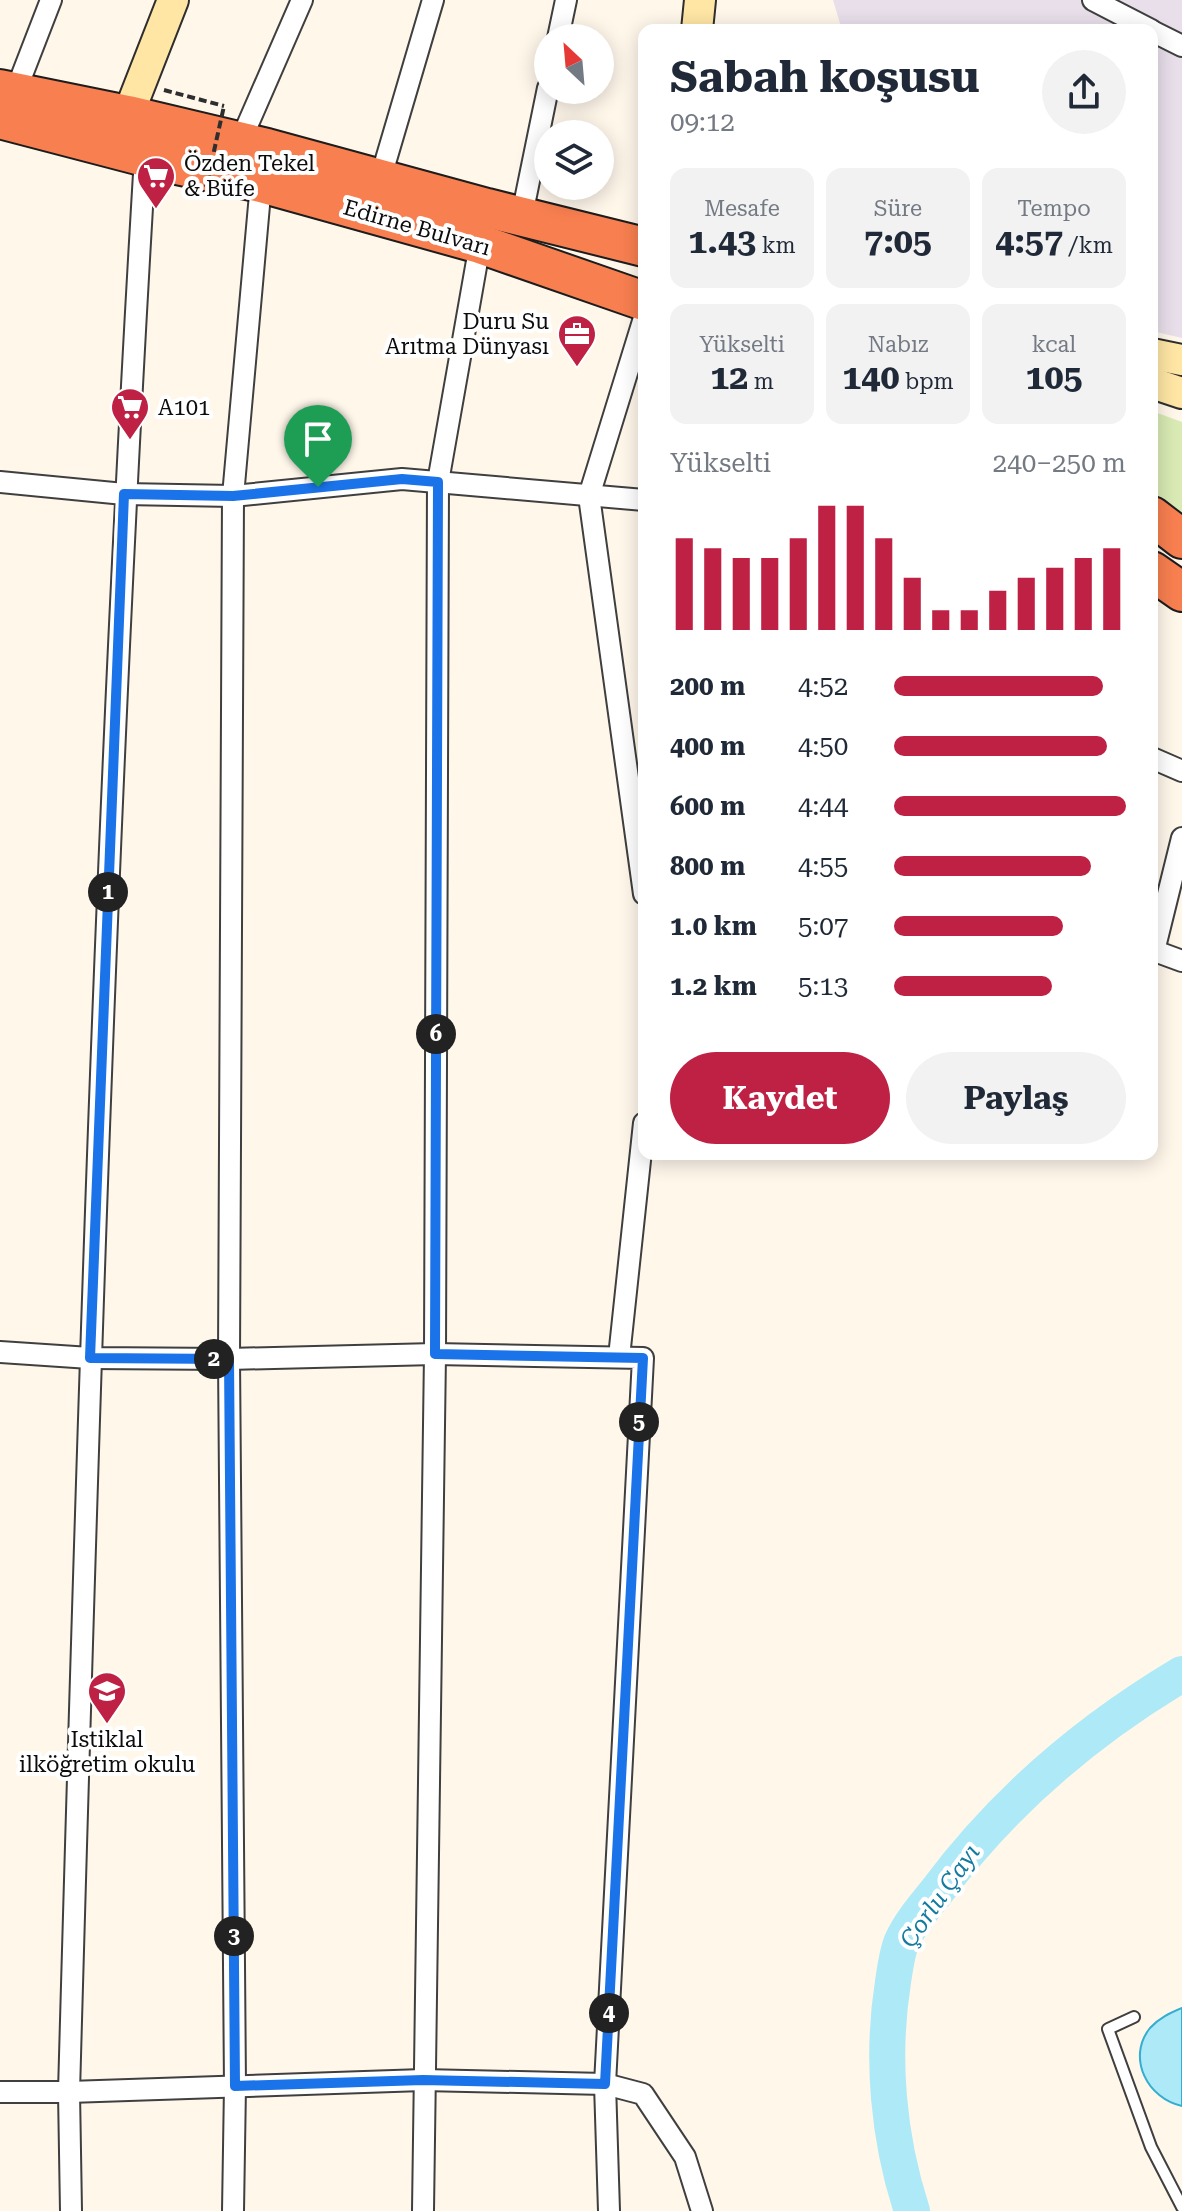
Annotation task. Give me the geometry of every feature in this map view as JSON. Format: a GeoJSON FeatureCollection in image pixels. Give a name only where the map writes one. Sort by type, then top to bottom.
{"type":"FeatureCollection","features":[{"type":"Feature","properties":{"kind":"highway","name":"Edirne Bulvarı"},"geometry":{"type":"LineString","coordinates":[[5,101],[128,115],[638,245]]}},
{"type":"Feature","properties":{"kind":"highway","name":"Edirne Bulvarı"},"geometry":{"type":"LineString","coordinates":[[5,101],[145,157],[261,183],[480,244],[638,299]]}},
{"type":"Feature","properties":{"kind":"highway"},"geometry":{"type":"LineString","coordinates":[[1158,521],[1182,539]]}},
{"type":"Feature","properties":{"kind":"highway"},"geometry":{"type":"LineString","coordinates":[[1158,575],[1182,592]]}},
{"type":"Feature","properties":{"kind":"street"},"geometry":{"type":"LineString","coordinates":[[5,101],[51,0]]}},
{"type":"Feature","properties":{"kind":"street"},"geometry":{"type":"LineString","coordinates":[[128,115],[173,0]]}},
{"type":"Feature","properties":{"kind":"street"},"geometry":{"type":"LineString","coordinates":[[240,142],[302,0]]}},
{"type":"Feature","properties":{"kind":"street"},"geometry":{"type":"LineString","coordinates":[[380,180],[433,0]]}},
{"type":"Feature","properties":{"kind":"street"},"geometry":{"type":"LineString","coordinates":[[561,24],[566,0]]}},
{"type":"Feature","properties":{"kind":"street"},"geometry":{"type":"LineString","coordinates":[[698,24],[700,0]]}},
{"type":"Feature","properties":{"kind":"street"},"geometry":{"type":"LineString","coordinates":[[1093,0],[1139,24]]}},
{"type":"Feature","properties":{"kind":"street"},"geometry":{"type":"LineString","coordinates":[[1158,34],[1182,46]]}},
{"type":"Feature","properties":{"kind":"street"},"geometry":{"type":"LineString","coordinates":[[522,215],[545,104]]}},
{"type":"Feature","properties":{"kind":"street"},"geometry":{"type":"LineString","coordinates":[[71,2211],[69,2092],[90,1358],[124,494],[145,157]]}},
{"type":"Feature","properties":{"kind":"street"},"geometry":{"type":"LineString","coordinates":[[233,2211],[235,2086],[229,1359],[233,496],[261,183]]}},
{"type":"Feature","properties":{"kind":"street"},"geometry":{"type":"LineString","coordinates":[[423,2211],[435,1354],[438,482],[480,244]]}},
{"type":"Feature","properties":{"kind":"street"},"geometry":{"type":"LineString","coordinates":[[638,337],[589,496],[638,851]]}},
{"type":"Feature","properties":{"kind":"street"},"geometry":{"type":"LineString","coordinates":[[1158,355],[1182,360]]}},
{"type":"Feature","properties":{"kind":"street"},"geometry":{"type":"LineString","coordinates":[[1158,385],[1182,393]]}},
{"type":"Feature","properties":{"kind":"street"},"geometry":{"type":"LineString","coordinates":[[0,482],[124,494],[233,496],[402,479],[638,500]]}},
{"type":"Feature","properties":{"kind":"street"},"geometry":{"type":"LineString","coordinates":[[1158,761],[1182,771]]}},
{"type":"Feature","properties":{"kind":"street"},"geometry":{"type":"LineString","coordinates":[[1158,931],[1182,838]]}},
{"type":"Feature","properties":{"kind":"street"},"geometry":{"type":"LineString","coordinates":[[1158,952],[1182,961]]}},
{"type":"Feature","properties":{"kind":"street"},"geometry":{"type":"LineString","coordinates":[[619,1357],[640,1160]]}},
{"type":"Feature","properties":{"kind":"street"},"geometry":{"type":"LineString","coordinates":[[0,1352],[90,1358],[229,1359],[435,1354],[643,1358],[605,2084],[609,2211]]}},
{"type":"Feature","properties":{"kind":"street"},"geometry":{"type":"LineString","coordinates":[[0,2092],[423,2080],[605,2084],[643,2094],[685,2157],[702,2211]]}},
{"type":"Feature","properties":{"kind":"lane"},"geometry":{"type":"LineString","coordinates":[[1134,2017],[1108,2029],[1151,2147],[1182,2207]]}},
{"type":"Feature","properties":{"kind":"path"},"geometry":{"type":"LineString","coordinates":[[183,94],[224,106],[206,187]]}},
{"type":"Feature","properties":{"kind":"shaded area"},"geometry":{"type":"Polygon","coordinates":[[[833,0],[1182,0],[1182,338],[1158,332],[1158,24],[840,24],[833,0]]]}},
{"type":"Feature","properties":{"kind":"green space"},"geometry":{"type":"Polygon","coordinates":[[[1158,413],[1182,422],[1182,522],[1158,505],[1158,413]]]}},
{"type":"Feature","properties":{"kind":"water"},"geometry":{"type":"Polygon","coordinates":[[[1182,2008],[1182,2106],[1159,2095],[1151,2086],[1144,2076],[1140,2052],[1150,2028],[1182,2008]]]}},
{"type":"Feature","properties":{"kind":"waterway","name":"Çorlu Çayı"},"geometry":{"type":"LineString","coordinates":[[912,2211],[892,2127],[887,2069],[889,2011],[899,1950],[905,1934],[963,1858],[1019,1798],[1113,1719],[1182,1674]]}},
{"type":"Feature","properties":{"kind":"place","name":"Özden Tekel & Büfe"},"geometry":{"type":"Point","coordinates":[156,210]}},
{"type":"Feature","properties":{"kind":"place","name":"Duru Su Arıtma Dünyası"},"geometry":{"type":"Point","coordinates":[577,368]}},
{"type":"Feature","properties":{"kind":"place","name":"A101"},"geometry":{"type":"Point","coordinates":[130,441]}},
{"type":"Feature","properties":{"kind":"place","name":"Istiklal ilköğretim okulu"},"geometry":{"type":"Point","coordinates":[107,1725]}},
{"type":"Feature","properties":{"kind":"route"},"geometry":{"type":"LineString","coordinates":[[402,479],[438,482],[435,1354],[643,1358],[605,2084],[423,2080],[235,2086],[229,1359],[90,1358],[124,494],[233,496],[318,487],[402,479]]}}]}
